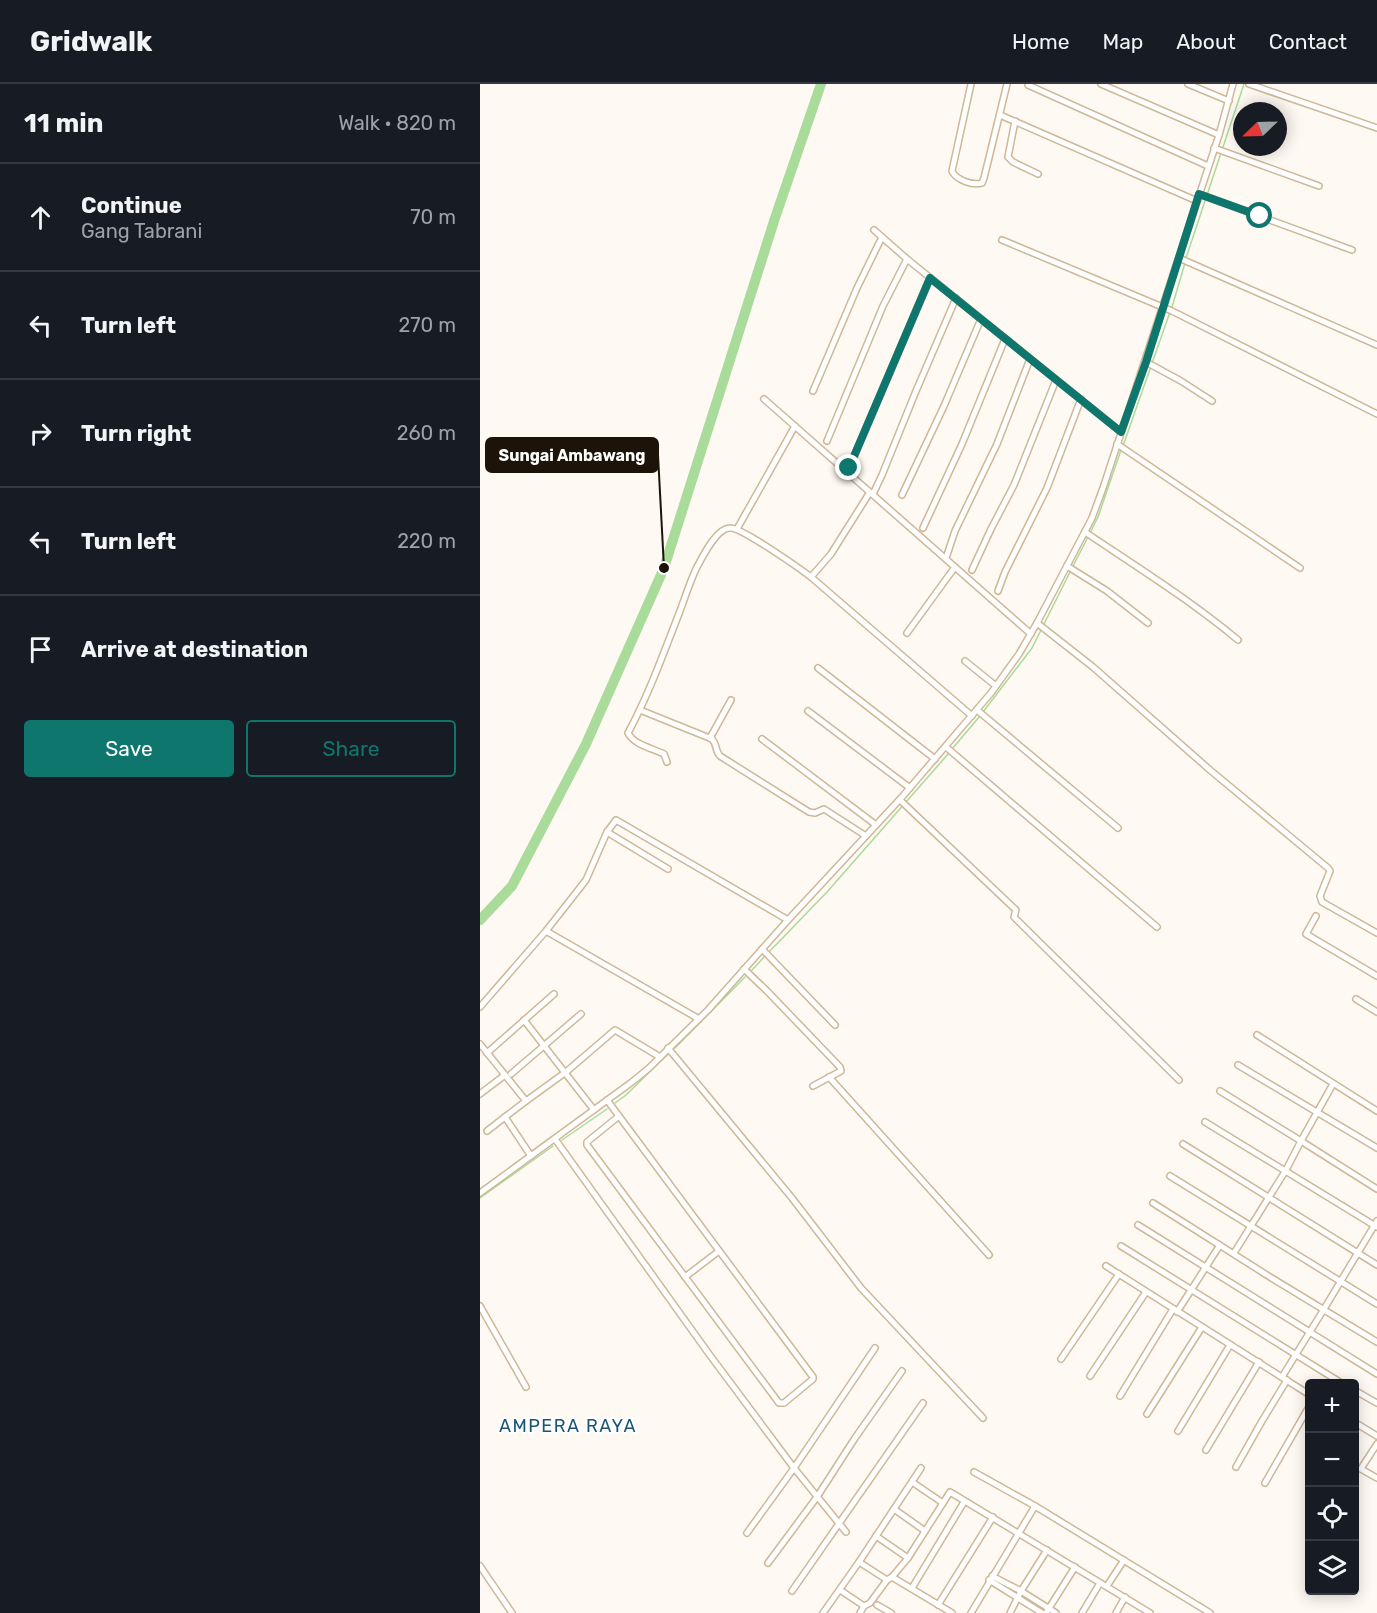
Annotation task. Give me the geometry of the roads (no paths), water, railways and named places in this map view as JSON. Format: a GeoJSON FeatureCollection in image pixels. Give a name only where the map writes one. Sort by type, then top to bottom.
{"type":"FeatureCollection","features":[{"type":"Feature","properties":{"kind":"street"},"geometry":{"type":"LineString","coordinates":[[971,84],[952,171],[955,177],[977,184],[982,183],[1007,84]]}},
{"type":"Feature","properties":{"kind":"street"},"geometry":{"type":"LineString","coordinates":[[1028,84],[1208,166]]}},
{"type":"Feature","properties":{"kind":"street"},"geometry":{"type":"LineString","coordinates":[[1101,84],[1219,135]]}},
{"type":"Feature","properties":{"kind":"street"},"geometry":{"type":"LineString","coordinates":[[1188,84],[1229,101]]}},
{"type":"Feature","properties":{"kind":"street"},"geometry":{"type":"LineString","coordinates":[[480,1193],[632,1082],[699,1019],[900,800],[977,710],[1020,654],[1085,532],[1103,488],[1146,362],[1167,309],[1208,166],[1219,150],[1219,135],[1233,84]]}},
{"type":"Feature","properties":{"kind":"street"},"geometry":{"type":"LineString","coordinates":[[1249,84],[1377,128]]}},
{"type":"Feature","properties":{"kind":"street"},"geometry":{"type":"LineString","coordinates":[[1000,115],[1197,201]]}},
{"type":"Feature","properties":{"kind":"street"},"geometry":{"type":"LineString","coordinates":[[1015,121],[1008,158],[1038,174]]}},
{"type":"Feature","properties":{"kind":"street"},"geometry":{"type":"LineString","coordinates":[[1219,150],[1319,186]]}},
{"type":"Feature","properties":{"kind":"street"},"geometry":{"type":"LineString","coordinates":[[1200,194],[1352,250]]}},
{"type":"Feature","properties":{"kind":"street"},"geometry":{"type":"LineString","coordinates":[[874,230],[1121,432]]}},
{"type":"Feature","properties":{"kind":"street"},"geometry":{"type":"LineString","coordinates":[[813,391],[857,288],[882,237]]}},
{"type":"Feature","properties":{"kind":"street"},"geometry":{"type":"LineString","coordinates":[[1002,240],[1167,309],[1377,414]]}},
{"type":"Feature","properties":{"kind":"street"},"geometry":{"type":"LineString","coordinates":[[1180,258],[1377,345]]}},
{"type":"Feature","properties":{"kind":"street"},"geometry":{"type":"LineString","coordinates":[[827,441],[883,306],[907,259]]}},
{"type":"Feature","properties":{"kind":"street"},"geometry":{"type":"LineString","coordinates":[[849,468],[930,278]]}},
{"type":"Feature","properties":{"kind":"street"},"geometry":{"type":"LineString","coordinates":[[811,577],[831,554],[882,475],[956,298]]}},
{"type":"Feature","properties":{"kind":"street"},"geometry":{"type":"LineString","coordinates":[[902,495],[944,406],[981,319]]}},
{"type":"Feature","properties":{"kind":"street"},"geometry":{"type":"LineString","coordinates":[[922,528],[962,444],[1005,339]]}},
{"type":"Feature","properties":{"kind":"street"},"geometry":{"type":"LineString","coordinates":[[946,558],[956,531],[997,444],[1030,359]]}},
{"type":"Feature","properties":{"kind":"street"},"geometry":{"type":"LineString","coordinates":[[1146,362],[1212,401]]}},
{"type":"Feature","properties":{"kind":"street"},"geometry":{"type":"LineString","coordinates":[[972,570],[1014,485],[1056,380]]}},
{"type":"Feature","properties":{"kind":"street"},"geometry":{"type":"LineString","coordinates":[[764,399],[1031,634]]}},
{"type":"Feature","properties":{"kind":"street"},"geometry":{"type":"LineString","coordinates":[[998,591],[1005,572],[1047,488],[1081,399]]}},
{"type":"Feature","properties":{"kind":"street"},"geometry":{"type":"LineString","coordinates":[[737,529],[795,426]]}},
{"type":"Feature","properties":{"kind":"street"},"geometry":{"type":"LineString","coordinates":[[1117,444],[1300,568]]}},
{"type":"Feature","properties":{"kind":"street"},"geometry":{"type":"LineString","coordinates":[[667,762],[664,754],[639,743],[628,736],[628,733],[640,710],[696,569],[718,533],[727,528],[737,529],[811,577],[972,716]]}},
{"type":"Feature","properties":{"kind":"street"},"geometry":{"type":"LineString","coordinates":[[1085,532],[1158,579],[1211,617],[1238,640]]}},
{"type":"Feature","properties":{"kind":"street"},"geometry":{"type":"LineString","coordinates":[[1067,566],[1107,591],[1148,623]]}},
{"type":"Feature","properties":{"kind":"street"},"geometry":{"type":"LineString","coordinates":[[907,633],[955,567]]}},
{"type":"Feature","properties":{"kind":"street"},"geometry":{"type":"LineString","coordinates":[[1037,623],[1093,667],[1210,770],[1329,868],[1330,872],[1320,896],[1322,902],[1377,933]]}},
{"type":"Feature","properties":{"kind":"street"},"geometry":{"type":"LineString","coordinates":[[965,661],[996,686]]}},
{"type":"Feature","properties":{"kind":"street"},"geometry":{"type":"LineString","coordinates":[[818,668],[935,759]]}},
{"type":"Feature","properties":{"kind":"street"},"geometry":{"type":"LineString","coordinates":[[710,738],[730,700]]}},
{"type":"Feature","properties":{"kind":"street"},"geometry":{"type":"LineString","coordinates":[[640,710],[710,738],[715,742],[720,756],[809,812],[815,813],[824,809],[866,836]]}},
{"type":"Feature","properties":{"kind":"street"},"geometry":{"type":"LineString","coordinates":[[977,710],[1118,828]]}},
{"type":"Feature","properties":{"kind":"street"},"geometry":{"type":"LineString","coordinates":[[808,711],[910,788]]}},
{"type":"Feature","properties":{"kind":"street"},"geometry":{"type":"LineString","coordinates":[[762,739],[876,825]]}},
{"type":"Feature","properties":{"kind":"street"},"geometry":{"type":"LineString","coordinates":[[946,747],[1157,927]]}},
{"type":"Feature","properties":{"kind":"street"},"geometry":{"type":"LineString","coordinates":[[900,800],[1016,910],[1014,917],[1179,1080]]}},
{"type":"Feature","properties":{"kind":"street"},"geometry":{"type":"LineString","coordinates":[[480,1007],[546,931],[586,880],[607,832],[616,820],[788,920]]}},
{"type":"Feature","properties":{"kind":"street"},"geometry":{"type":"LineString","coordinates":[[607,832],[668,869]]}},
{"type":"Feature","properties":{"kind":"street"},"geometry":{"type":"LineString","coordinates":[[1316,916],[1306,934],[1377,976]]}},
{"type":"Feature","properties":{"kind":"street"},"geometry":{"type":"LineString","coordinates":[[546,931],[699,1019]]}},
{"type":"Feature","properties":{"kind":"street"},"geometry":{"type":"LineString","coordinates":[[762,949],[835,1025]]}},
{"type":"Feature","properties":{"kind":"street"},"geometry":{"type":"LineString","coordinates":[[744,969],[840,1067],[841,1071],[813,1086]]}},
{"type":"Feature","properties":{"kind":"street"},"geometry":{"type":"LineString","coordinates":[[526,1101],[508,1074],[483,1050],[524,1020],[554,994]]}},
{"type":"Feature","properties":{"kind":"street"},"geometry":{"type":"LineString","coordinates":[[1356,999],[1377,1012]]}},
{"type":"Feature","properties":{"kind":"street"},"geometry":{"type":"LineString","coordinates":[[480,1094],[544,1046],[581,1014]]}},
{"type":"Feature","properties":{"kind":"street"},"geometry":{"type":"LineString","coordinates":[[524,1020],[594,1110]]}},
{"type":"Feature","properties":{"kind":"street"},"geometry":{"type":"LineString","coordinates":[[487,1131],[566,1072],[615,1029],[660,1057]]}},
{"type":"Feature","properties":{"kind":"street"},"geometry":{"type":"LineString","coordinates":[[1257,1035],[1377,1111]]}},
{"type":"Feature","properties":{"kind":"street"},"geometry":{"type":"LineString","coordinates":[[668,1048],[792,1198],[861,1287],[983,1418]]}},
{"type":"Feature","properties":{"kind":"street"},"geometry":{"type":"LineString","coordinates":[[1238,1065],[1377,1148]]}},
{"type":"Feature","properties":{"kind":"street"},"geometry":{"type":"LineString","coordinates":[[829,1077],[989,1255]]}},
{"type":"Feature","properties":{"kind":"street"},"geometry":{"type":"LineString","coordinates":[[1234,1253],[1286,1170],[1333,1084]]}},
{"type":"Feature","properties":{"kind":"street"},"geometry":{"type":"LineString","coordinates":[[1220,1091],[1377,1189]]}},
{"type":"Feature","properties":{"kind":"street"},"geometry":{"type":"LineString","coordinates":[[607,1100],[619,1116],[719,1251],[813,1377],[784,1403],[779,1403],[587,1145],[587,1142],[619,1116]]}},
{"type":"Feature","properties":{"kind":"street"},"geometry":{"type":"LineString","coordinates":[[505,1117],[531,1156]]}},
{"type":"Feature","properties":{"kind":"street"},"geometry":{"type":"LineString","coordinates":[[1205,1122],[1376,1224],[1296,1356],[1236,1467]]}},
{"type":"Feature","properties":{"kind":"street"},"geometry":{"type":"LineString","coordinates":[[555,1139],[709,1354],[794,1468],[846,1532]]}},
{"type":"Feature","properties":{"kind":"street"},"geometry":{"type":"LineString","coordinates":[[1183,1144],[1377,1265]]}},
{"type":"Feature","properties":{"kind":"street"},"geometry":{"type":"LineString","coordinates":[[1170,1176],[1377,1304]]}},
{"type":"Feature","properties":{"kind":"street"},"geometry":{"type":"LineString","coordinates":[[1153,1203],[1377,1342]]}},
{"type":"Feature","properties":{"kind":"street"},"geometry":{"type":"LineString","coordinates":[[1138,1225],[1377,1374]]}},
{"type":"Feature","properties":{"kind":"street"},"geometry":{"type":"LineString","coordinates":[[1120,1396],[1220,1245]]}},
{"type":"Feature","properties":{"kind":"street"},"geometry":{"type":"LineString","coordinates":[[1121,1246],[1336,1379]]}},
{"type":"Feature","properties":{"kind":"street"},"geometry":{"type":"LineString","coordinates":[[686,1277],[719,1251]]}},
{"type":"Feature","properties":{"kind":"street"},"geometry":{"type":"LineString","coordinates":[[1106,1266],[1305,1392]]}},
{"type":"Feature","properties":{"kind":"street"},"geometry":{"type":"LineString","coordinates":[[1061,1359],[1119,1274]]}},
{"type":"Feature","properties":{"kind":"street"},"geometry":{"type":"LineString","coordinates":[[1090,1376],[1146,1292]]}},
{"type":"Feature","properties":{"kind":"street"},"geometry":{"type":"LineString","coordinates":[[480,1306],[526,1387]]}},
{"type":"Feature","properties":{"kind":"street"},"geometry":{"type":"LineString","coordinates":[[1147,1414],[1202,1327]]}},
{"type":"Feature","properties":{"kind":"street"},"geometry":{"type":"LineString","coordinates":[[1178,1431],[1230,1345]]}},
{"type":"Feature","properties":{"kind":"street"},"geometry":{"type":"LineString","coordinates":[[747,1533],[875,1348]]}},
{"type":"Feature","properties":{"kind":"street"},"geometry":{"type":"LineString","coordinates":[[1206,1450],[1259,1362]]}},
{"type":"Feature","properties":{"kind":"street"},"geometry":{"type":"LineString","coordinates":[[768,1563],[817,1497],[902,1371]]}},
{"type":"Feature","properties":{"kind":"street"},"geometry":{"type":"LineString","coordinates":[[1359,1393],[1377,1403]]}},
{"type":"Feature","properties":{"kind":"street"},"geometry":{"type":"LineString","coordinates":[[792,1591],[923,1403]]}},
{"type":"Feature","properties":{"kind":"street"},"geometry":{"type":"LineString","coordinates":[[1265,1483],[1305,1414]]}},
{"type":"Feature","properties":{"kind":"street"},"geometry":{"type":"LineString","coordinates":[[1359,1425],[1377,1436]]}},
{"type":"Feature","properties":{"kind":"street"},"geometry":{"type":"LineString","coordinates":[[1377,1444],[1362,1468],[1377,1478]]}},
{"type":"Feature","properties":{"kind":"street"},"geometry":{"type":"LineString","coordinates":[[823,1613],[921,1468]]}},
{"type":"Feature","properties":{"kind":"street"},"geometry":{"type":"LineString","coordinates":[[974,1472],[1035,1506],[1210,1613]]}},
{"type":"Feature","properties":{"kind":"street"},"geometry":{"type":"LineString","coordinates":[[912,1482],[943,1503]]}},
{"type":"Feature","properties":{"kind":"street"},"geometry":{"type":"LineString","coordinates":[[860,1613],[908,1558],[950,1492],[1150,1613]]}},
{"type":"Feature","properties":{"kind":"street"},"geometry":{"type":"LineString","coordinates":[[912,1588],[964,1502]]}},
{"type":"Feature","properties":{"kind":"street"},"geometry":{"type":"LineString","coordinates":[[970,1613],[1035,1506]]}},
{"type":"Feature","properties":{"kind":"street"},"geometry":{"type":"LineString","coordinates":[[894,1509],[925,1531]]}},
{"type":"Feature","properties":{"kind":"street"},"geometry":{"type":"LineString","coordinates":[[938,1605],[993,1517]]}},
{"type":"Feature","properties":{"kind":"street"},"geometry":{"type":"LineString","coordinates":[[876,1536],[908,1558]]}},
{"type":"Feature","properties":{"kind":"street"},"geometry":{"type":"LineString","coordinates":[[1010,1613],[1047,1550]]}},
{"type":"Feature","properties":{"kind":"street"},"geometry":{"type":"LineString","coordinates":[[1107,1586],[1124,1560]]}},
{"type":"Feature","properties":{"kind":"street"},"geometry":{"type":"LineString","coordinates":[[859,1562],[912,1588],[952,1613]]}},
{"type":"Feature","properties":{"kind":"street"},"geometry":{"type":"LineString","coordinates":[[480,1566],[512,1613]]}},
{"type":"Feature","properties":{"kind":"street"},"geometry":{"type":"LineString","coordinates":[[1045,1611],[1075,1567]]}},
{"type":"Feature","properties":{"kind":"street"},"geometry":{"type":"LineString","coordinates":[[991,1578],[1021,1591],[1045,1611]]}},
{"type":"Feature","properties":{"kind":"street"},"geometry":{"type":"LineString","coordinates":[[991,1578],[1017,1598],[1045,1611],[1056,1613]]}},
{"type":"Feature","properties":{"kind":"street"},"geometry":{"type":"LineString","coordinates":[[1082,1613],[1100,1582]]}},
{"type":"Feature","properties":{"kind":"street"},"geometry":{"type":"LineString","coordinates":[[840,1590],[864,1606]]}},
{"type":"Feature","properties":{"kind":"street"},"geometry":{"type":"LineString","coordinates":[[1116,1613],[1125,1597]]}},
{"type":"Feature","properties":{"kind":"street"},"geometry":{"type":"LineString","coordinates":[[876,1605],[891,1613]]}},
{"type":"Feature","properties":{"kind":"waterway"},"geometry":{"type":"LineString","coordinates":[[480,920],[512,886],[586,744],[664,568],[775,218],[821,84]]}},
{"type":"Feature","properties":{"kind":"waterway"},"geometry":{"type":"LineString","coordinates":[[1186,258],[1244,84]]}},
{"type":"Feature","properties":{"kind":"waterway"},"geometry":{"type":"LineString","coordinates":[[1172,307],[1185,263]]}},
{"type":"Feature","properties":{"kind":"waterway"},"geometry":{"type":"LineString","coordinates":[[1123,446],[1170,312]]}},
{"type":"Feature","properties":{"kind":"waterway"},"geometry":{"type":"LineString","coordinates":[[1090,533],[1098,517],[1121,450]]}},
{"type":"Feature","properties":{"kind":"waterway"},"geometry":{"type":"LineString","coordinates":[[1072,568],[1088,537]]}},
{"type":"Feature","properties":{"kind":"waterway"},"geometry":{"type":"LineString","coordinates":[[983,712],[1032,648],[1070,572]]}},
{"type":"Feature","properties":{"kind":"waterway"},"geometry":{"type":"LineString","coordinates":[[952,749],[980,716]]}},
{"type":"Feature","properties":{"kind":"waterway"},"geometry":{"type":"LineString","coordinates":[[769,952],[827,892],[949,753]]}},
{"type":"Feature","properties":{"kind":"waterway"},"geometry":{"type":"LineString","coordinates":[[752,970],[766,955]]}},
{"type":"Feature","properties":{"kind":"waterway"},"geometry":{"type":"LineString","coordinates":[[675,1048],[745,977]]}},
{"type":"Feature","properties":{"kind":"waterway"},"geometry":{"type":"LineString","coordinates":[[615,1103],[667,1055]]}},
{"type":"Feature","properties":{"kind":"waterway"},"geometry":{"type":"LineString","coordinates":[[562,1140],[607,1109]]}},
{"type":"Feature","properties":{"kind":"waterway"},"geometry":{"type":"LineString","coordinates":[[480,1198],[553,1146]]}},
{"type":"Feature","properties":{"kind":"place","name":"Sungai Ambawang"},"geometry":{"type":"Point","coordinates":[664,568]}},
{"type":"Feature","properties":{"kind":"district","name":"AMPERA RAYA"},"geometry":{"type":"Point","coordinates":[568,1426]}}]}
